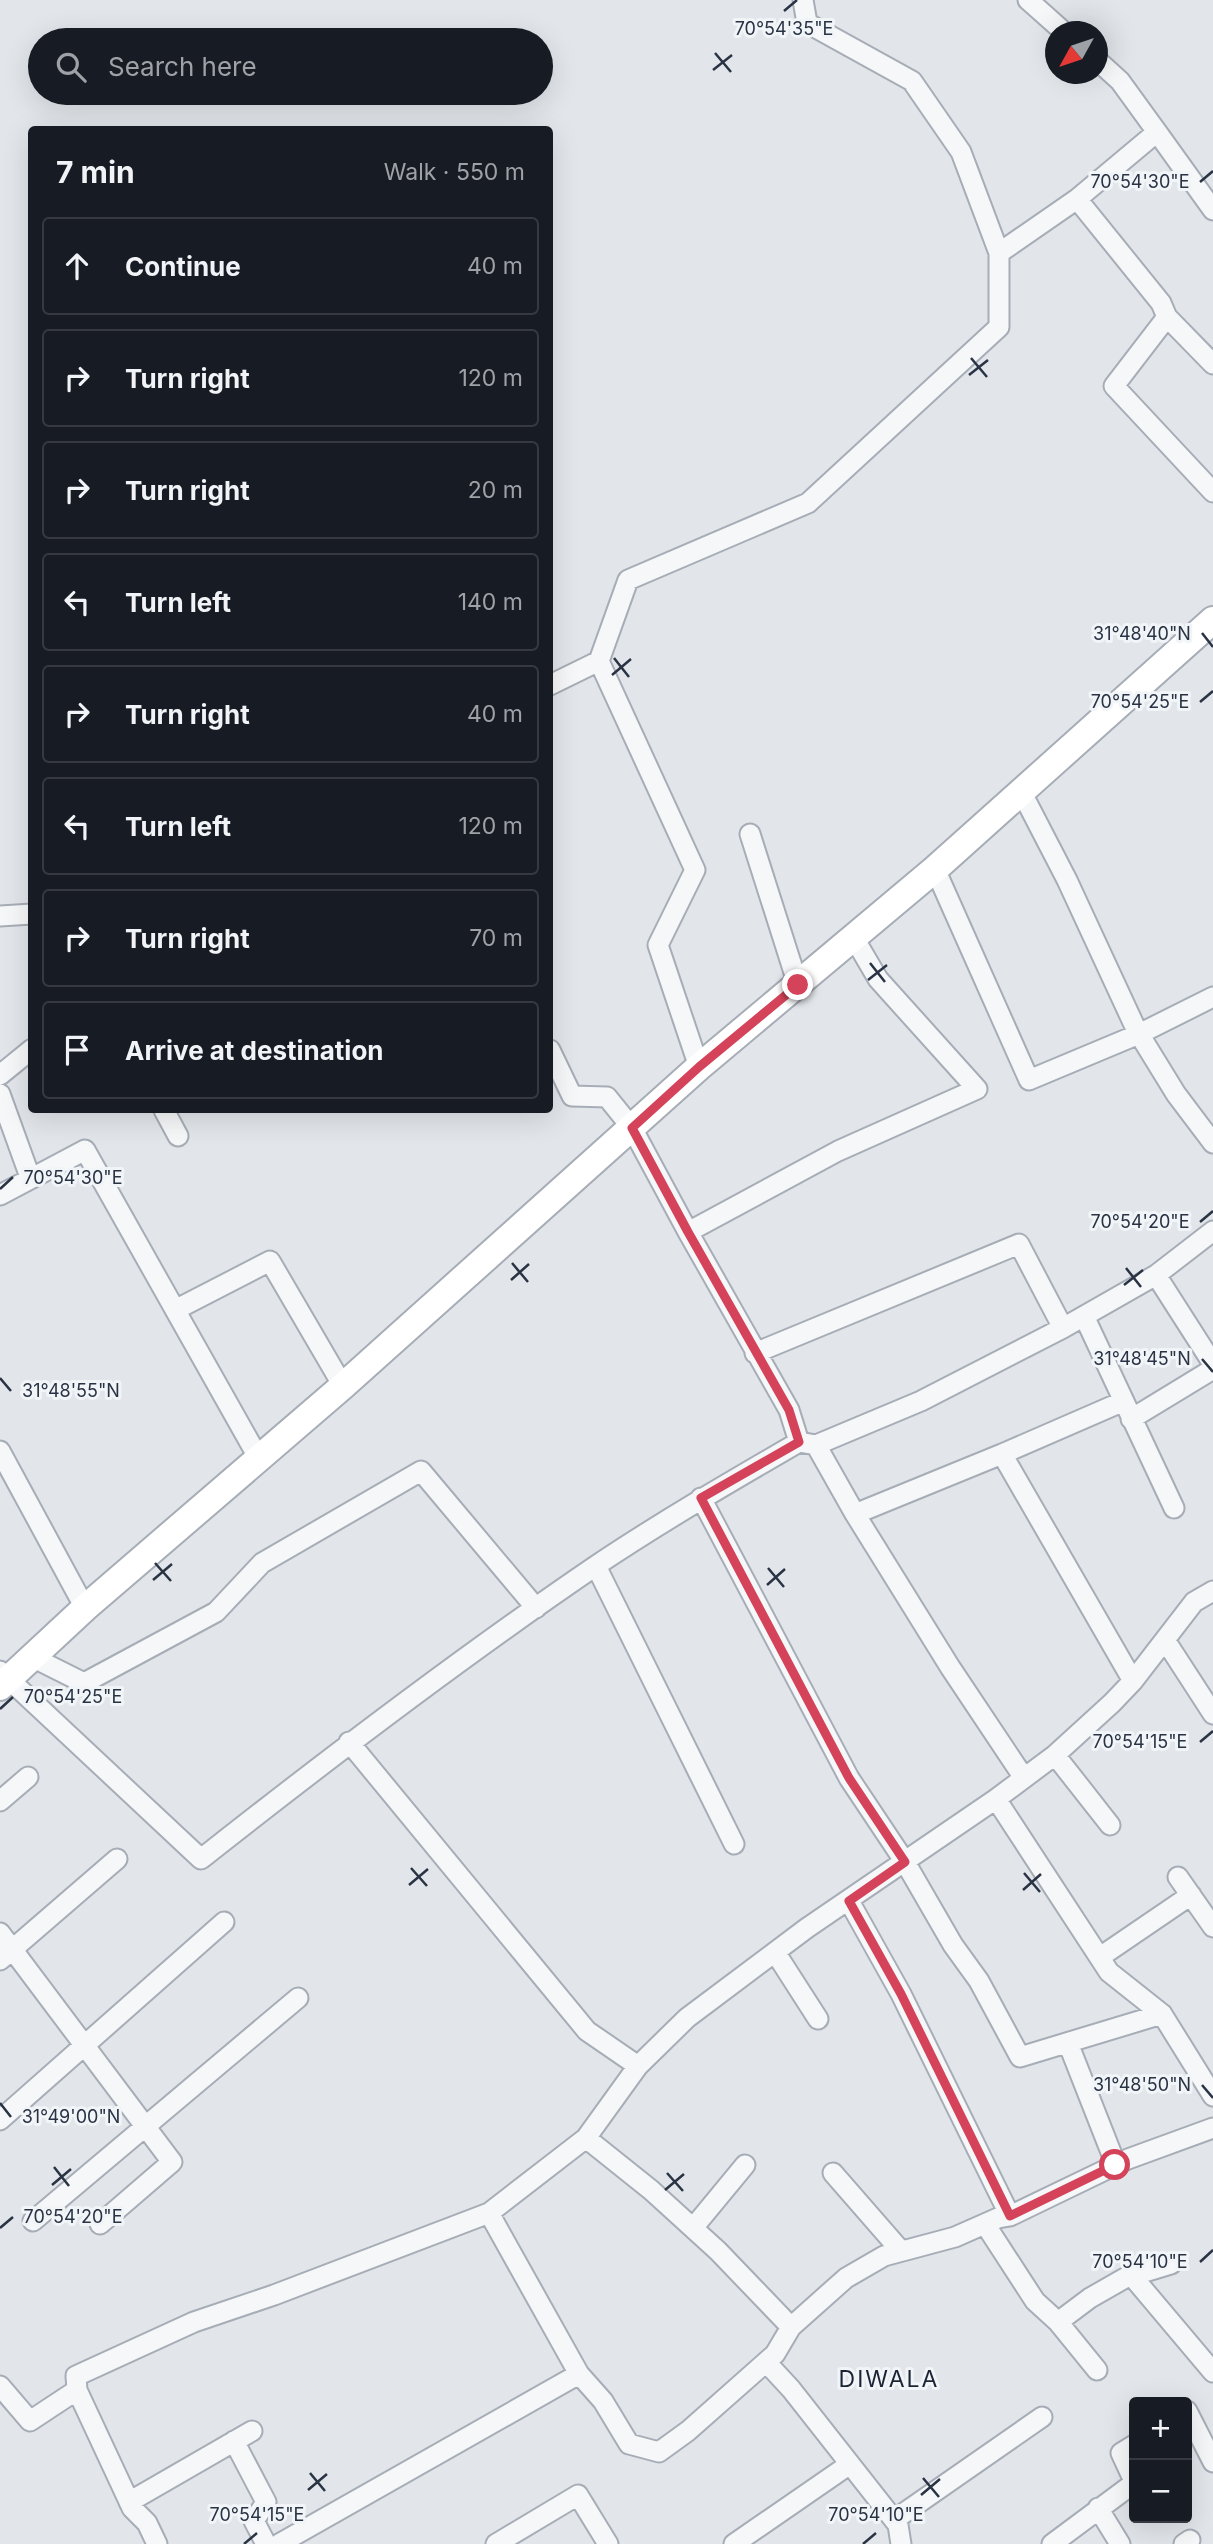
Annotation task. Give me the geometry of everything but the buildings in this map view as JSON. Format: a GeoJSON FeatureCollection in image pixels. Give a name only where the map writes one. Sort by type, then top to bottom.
{"type":"FeatureCollection","features":[{"type":"Feature","properties":{"kind":"street"},"geometry":{"type":"LineString","coordinates":[[553,684],[599,661],[628,580],[808,503],[999,327],[999,254],[961,152],[912,81],[807,23],[803,0]]}},
{"type":"Feature","properties":{"kind":"street"},"geometry":{"type":"LineString","coordinates":[[1028,0],[1052,21]]}},
{"type":"Feature","properties":{"kind":"street"},"geometry":{"type":"LineString","coordinates":[[1108,71],[1120,81],[1213,210]]}},
{"type":"Feature","properties":{"kind":"street"},"geometry":{"type":"LineString","coordinates":[[999,254],[1077,199],[1157,132]]}},
{"type":"Feature","properties":{"kind":"street"},"geometry":{"type":"LineString","coordinates":[[1077,199],[1161,303],[1167,317],[1213,364]]}},
{"type":"Feature","properties":{"kind":"street"},"geometry":{"type":"LineString","coordinates":[[1167,317],[1114,386],[1213,492]]}},
{"type":"Feature","properties":{"kind":"street"},"geometry":{"type":"LineString","coordinates":[[1210,630],[855,938],[699,1067],[343,1386],[258,1457],[32,1657],[3,1679],[201,1859],[349,1742],[596,1566],[701,1498],[807,1443],[921,1401],[1063,1328],[1156,1275],[1213,1231]]}},
{"type":"Feature","properties":{"kind":"street"},"geometry":{"type":"LineString","coordinates":[[599,661],[695,870],[658,945],[699,1067]]}},
{"type":"Feature","properties":{"kind":"street"},"geometry":{"type":"LineString","coordinates":[[1022,793],[1068,880],[1139,1034],[1176,1094],[1213,1143]]}},
{"type":"Feature","properties":{"kind":"street"},"geometry":{"type":"LineString","coordinates":[[750,834],[798,985]]}},
{"type":"Feature","properties":{"kind":"street"},"geometry":{"type":"LineString","coordinates":[[935,869],[1029,1080],[1139,1034],[1213,997]]}},
{"type":"Feature","properties":{"kind":"street"},"geometry":{"type":"LineString","coordinates":[[0,916],[28,914]]}},
{"type":"Feature","properties":{"kind":"street"},"geometry":{"type":"LineString","coordinates":[[688,1232],[838,1151],[977,1089],[878,979],[855,938]]}},
{"type":"Feature","properties":{"kind":"street"},"geometry":{"type":"LineString","coordinates":[[0,1075],[28,1052]]}},
{"type":"Feature","properties":{"kind":"street"},"geometry":{"type":"LineString","coordinates":[[553,1056],[572,1096],[607,1097],[632,1128],[807,1443],[1024,1778]]}},
{"type":"Feature","properties":{"kind":"street"},"geometry":{"type":"LineString","coordinates":[[0,1094],[30,1177]]}},
{"type":"Feature","properties":{"kind":"street"},"geometry":{"type":"LineString","coordinates":[[166,1113],[178,1136]]}},
{"type":"Feature","properties":{"kind":"street"},"geometry":{"type":"LineString","coordinates":[[0,1195],[85,1150],[258,1457]]}},
{"type":"Feature","properties":{"kind":"street"},"geometry":{"type":"LineString","coordinates":[[755,1353],[1020,1244],[1063,1328]]}},
{"type":"Feature","properties":{"kind":"street"},"geometry":{"type":"LineString","coordinates":[[175,1310],[270,1261],[343,1386]]}},
{"type":"Feature","properties":{"kind":"street"},"geometry":{"type":"LineString","coordinates":[[855,1514],[1002,1454],[1127,1410],[1213,1367],[1156,1275]]}},
{"type":"Feature","properties":{"kind":"street"},"geometry":{"type":"LineString","coordinates":[[1084,1316],[1174,1508]]}},
{"type":"Feature","properties":{"kind":"street"},"geometry":{"type":"LineString","coordinates":[[0,1451],[85,1608]]}},
{"type":"Feature","properties":{"kind":"street"},"geometry":{"type":"LineString","coordinates":[[1002,1454],[1133,1681]]}},
{"type":"Feature","properties":{"kind":"street"},"geometry":{"type":"LineString","coordinates":[[32,1657],[84,1683],[216,1612],[262,1563],[421,1471],[536,1608]]}},
{"type":"Feature","properties":{"kind":"street"},"geometry":{"type":"LineString","coordinates":[[701,1498],[849,1778],[905,1862],[953,1945],[979,1981],[1020,2057],[1162,2014]]}},
{"type":"Feature","properties":{"kind":"street"},"geometry":{"type":"LineString","coordinates":[[596,1566],[734,1844]]}},
{"type":"Feature","properties":{"kind":"street"},"geometry":{"type":"LineString","coordinates":[[157,2544],[147,2523],[129,2502],[76,2390],[76,2376],[194,2322],[274,2295],[489,2213],[586,2138],[638,2066],[687,2018],[775,1952],[1055,1755],[1133,1681],[1194,1602],[1213,1591]]}},
{"type":"Feature","properties":{"kind":"street"},"geometry":{"type":"LineString","coordinates":[[1165,1640],[1205,1686],[1213,1714]]}},
{"type":"Feature","properties":{"kind":"street"},"geometry":{"type":"LineString","coordinates":[[349,1742],[587,2031],[638,2066]]}},
{"type":"Feature","properties":{"kind":"street"},"geometry":{"type":"LineString","coordinates":[[1055,1755],[1110,1825]]}},
{"type":"Feature","properties":{"kind":"street"},"geometry":{"type":"LineString","coordinates":[[0,1801],[29,1777]]}},
{"type":"Feature","properties":{"kind":"street"},"geometry":{"type":"LineString","coordinates":[[996,1799],[1109,1972],[1162,2014],[1213,2096]]}},
{"type":"Feature","properties":{"kind":"street"},"geometry":{"type":"LineString","coordinates":[[100,2224],[172,2162],[83,2045],[4,1948],[117,1859]]}},
{"type":"Feature","properties":{"kind":"street"},"geometry":{"type":"LineString","coordinates":[[1178,1877],[1213,1927]]}},
{"type":"Feature","properties":{"kind":"street"},"geometry":{"type":"LineString","coordinates":[[1100,1957],[1191,1895]]}},
{"type":"Feature","properties":{"kind":"street"},"geometry":{"type":"LineString","coordinates":[[849,1901],[901,1994],[1010,2216]]}},
{"type":"Feature","properties":{"kind":"street"},"geometry":{"type":"LineString","coordinates":[[0,2120],[224,1922]]}},
{"type":"Feature","properties":{"kind":"street"},"geometry":{"type":"LineString","coordinates":[[775,1952],[818,2019]]}},
{"type":"Feature","properties":{"kind":"street"},"geometry":{"type":"LineString","coordinates":[[33,2221],[298,1998]]}},
{"type":"Feature","properties":{"kind":"street"},"geometry":{"type":"LineString","coordinates":[[1068,2043],[1115,2165]]}},
{"type":"Feature","properties":{"kind":"street"},"geometry":{"type":"LineString","coordinates":[[489,2213],[579,2374],[603,2402],[629,2444],[659,2452],[688,2431],[775,2354],[791,2328],[846,2278],[884,2256],[955,2237],[998,2218],[1010,2216],[1115,2165],[1213,2128]]}},
{"type":"Feature","properties":{"kind":"street"},"geometry":{"type":"LineString","coordinates":[[586,2138],[651,2189],[791,2328]]}},
{"type":"Feature","properties":{"kind":"street"},"geometry":{"type":"LineString","coordinates":[[693,2228],[745,2165]]}},
{"type":"Feature","properties":{"kind":"street"},"geometry":{"type":"LineString","coordinates":[[834,2173],[901,2251]]}},
{"type":"Feature","properties":{"kind":"street"},"geometry":{"type":"LineString","coordinates":[[985,2224],[1035,2301],[1058,2322],[1097,2370]]}},
{"type":"Feature","properties":{"kind":"street"},"geometry":{"type":"LineString","coordinates":[[1058,2322],[1090,2298],[1132,2276],[1171,2264]]}},
{"type":"Feature","properties":{"kind":"street"},"geometry":{"type":"LineString","coordinates":[[1132,2276],[1213,2372]]}},
{"type":"Feature","properties":{"kind":"street"},"geometry":{"type":"LineString","coordinates":[[766,2362],[791,2389],[898,2525],[901,2544]]}},
{"type":"Feature","properties":{"kind":"street"},"geometry":{"type":"LineString","coordinates":[[279,2544],[579,2374]]}},
{"type":"Feature","properties":{"kind":"street"},"geometry":{"type":"LineString","coordinates":[[0,2386],[30,2421],[76,2390]]}},
{"type":"Feature","properties":{"kind":"street"},"geometry":{"type":"LineString","coordinates":[[894,2520],[1042,2417]]}},
{"type":"Feature","properties":{"kind":"street"},"geometry":{"type":"LineString","coordinates":[[1192,2418],[1213,2462]]}},
{"type":"Feature","properties":{"kind":"street"},"geometry":{"type":"LineString","coordinates":[[129,2502],[252,2431]]}},
{"type":"Feature","properties":{"kind":"street"},"geometry":{"type":"LineString","coordinates":[[234,2441],[266,2502],[254,2521],[266,2544]]}},
{"type":"Feature","properties":{"kind":"street"},"geometry":{"type":"LineString","coordinates":[[1129,2448],[1121,2454],[1129,2471]]}},
{"type":"Feature","properties":{"kind":"street"},"geometry":{"type":"LineString","coordinates":[[734,2544],[850,2465]]}},
{"type":"Feature","properties":{"kind":"street"},"geometry":{"type":"LineString","coordinates":[[1052,2544],[1129,2486]]}},
{"type":"Feature","properties":{"kind":"street"},"geometry":{"type":"LineString","coordinates":[[496,2544],[578,2495],[608,2544]]}},
{"type":"Feature","properties":{"kind":"street"},"geometry":{"type":"LineString","coordinates":[[1098,2508],[1120,2544]]}},
{"type":"Feature","properties":{"kind":"district","name":"DIWALA"},"geometry":{"type":"Point","coordinates":[889,2379]}},
{"type":"Feature","properties":{"kind":"route"},"geometry":{"type":"LineString","coordinates":[[798,985],[699,1067],[632,1128],[789,1410],[799,1442],[701,1498],[849,1778],[905,1862],[849,1901],[901,1994],[1010,2216],[1115,2165]]}}]}
